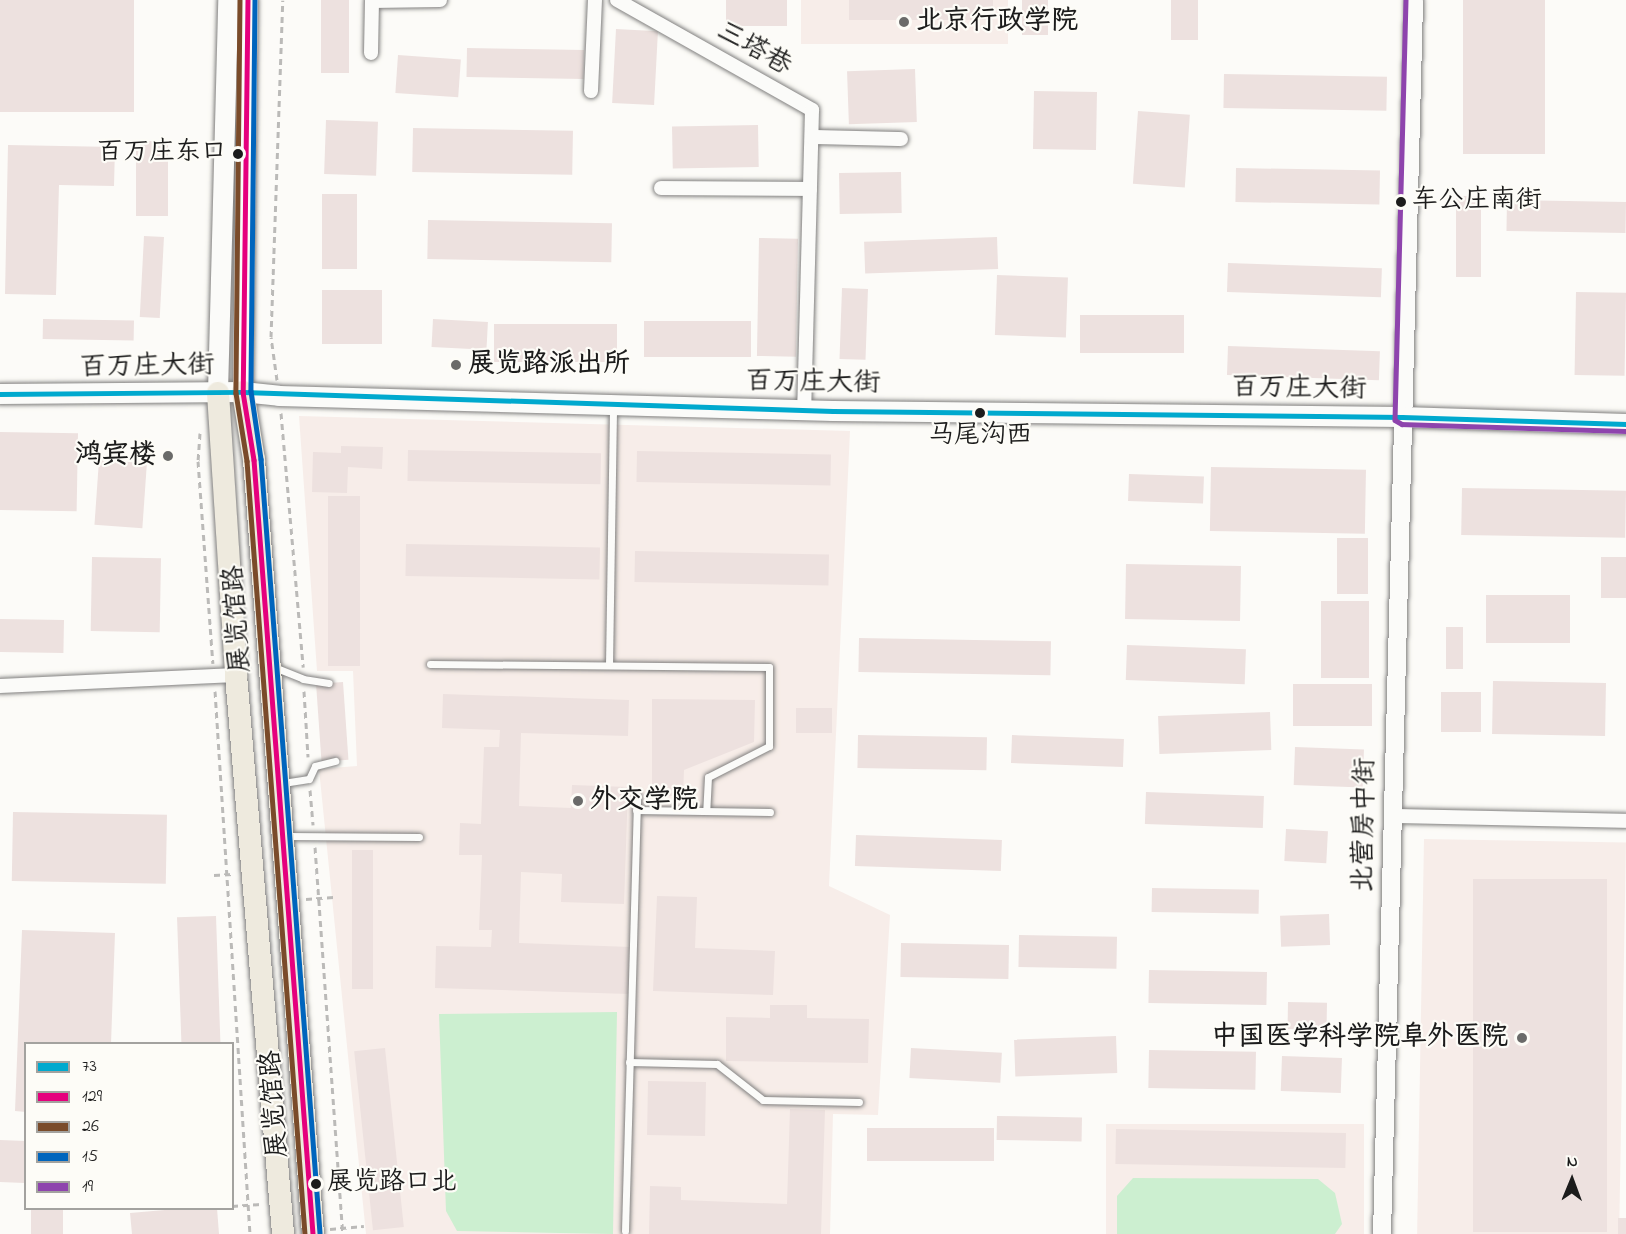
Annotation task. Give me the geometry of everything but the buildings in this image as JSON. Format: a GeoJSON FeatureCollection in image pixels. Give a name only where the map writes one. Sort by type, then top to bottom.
{"type":"FeatureCollection","features":[{"type":"Feature","properties":{"kind":"main road","name":"展览馆路"},"geometry":{"type":"LineString","coordinates":[[228,0],[218,393],[236,675],[283,1234]]}},
{"type":"Feature","properties":{"kind":"main road","name":"展览馆路"},"geometry":{"type":"LineString","coordinates":[[248,0],[243,392],[254,460],[313,1234]]}},
{"type":"Feature","properties":{"kind":"main road","name":"百万庄大街"},"geometry":{"type":"LineString","coordinates":[[0,394],[243,392],[279,396],[804,410],[1402,417],[1626,424]]}},
{"type":"Feature","properties":{"kind":"street"},"geometry":{"type":"LineString","coordinates":[[371,53],[372,1],[440,0]]}},
{"type":"Feature","properties":{"kind":"street"},"geometry":{"type":"LineString","coordinates":[[591,91],[595,0]]}},
{"type":"Feature","properties":{"kind":"street","name":"三塔巷"},"geometry":{"type":"LineString","coordinates":[[617,0],[812,110],[804,410]]}},
{"type":"Feature","properties":{"kind":"street"},"geometry":{"type":"LineString","coordinates":[[1402,417],[1414,0]]}},
{"type":"Feature","properties":{"kind":"street"},"geometry":{"type":"LineString","coordinates":[[812,137],[902,139]]}},
{"type":"Feature","properties":{"kind":"street"},"geometry":{"type":"LineString","coordinates":[[661,188],[810,189]]}},
{"type":"Feature","properties":{"kind":"street","name":"北营房中街"},"geometry":{"type":"LineString","coordinates":[[1382,1234],[1402,417]]}},
{"type":"Feature","properties":{"kind":"street"},"geometry":{"type":"LineString","coordinates":[[0,687],[236,675]]}},
{"type":"Feature","properties":{"kind":"street"},"geometry":{"type":"LineString","coordinates":[[1392,816],[1626,821]]}},
{"type":"Feature","properties":{"kind":"lane"},"geometry":{"type":"LineString","coordinates":[[609,665],[613,405]]}},
{"type":"Feature","properties":{"kind":"lane"},"geometry":{"type":"LineString","coordinates":[[430,664],[769,667],[769,746],[708,777],[706,811]]}},
{"type":"Feature","properties":{"kind":"lane"},"geometry":{"type":"LineString","coordinates":[[270,665],[303,679],[329,683]]}},
{"type":"Feature","properties":{"kind":"lane"},"geometry":{"type":"LineString","coordinates":[[280,784],[309,778],[315,766],[335,761]]}},
{"type":"Feature","properties":{"kind":"lane"},"geometry":{"type":"LineString","coordinates":[[625,1231],[637,796]]}},
{"type":"Feature","properties":{"kind":"lane"},"geometry":{"type":"LineString","coordinates":[[636,810],[770,812]]}},
{"type":"Feature","properties":{"kind":"lane"},"geometry":{"type":"LineString","coordinates":[[284,836],[419,837]]}},
{"type":"Feature","properties":{"kind":"lane"},"geometry":{"type":"LineString","coordinates":[[629,1062],[717,1064],[764,1100],[859,1102]]}},
{"type":"Feature","properties":{"kind":"path"},"geometry":{"type":"LineString","coordinates":[[283,0],[271,337],[288,459],[343,1234]]}},
{"type":"Feature","properties":{"kind":"shaded area","name":"北京行政学院"},"geometry":{"type":"Polygon","coordinates":[[[801,0],[1008,0],[1008,44],[801,44],[801,0]]]}},
{"type":"Feature","properties":{"kind":"shaded area","name":"外交学院"},"geometry":{"type":"Polygon","coordinates":[[[299,416],[850,431],[829,886],[890,915],[878,1115],[833,1114],[830,1234],[366,1234],[319,769],[357,766],[353,671],[317,671],[299,416]]]}},
{"type":"Feature","properties":{"kind":"shaded area","name":"中国医学科学院阜外医院"},"geometry":{"type":"Polygon","coordinates":[[[1424,839],[1626,843],[1619,1234],[1417,1234],[1424,839]]]}},
{"type":"Feature","properties":{"kind":"shaded area"},"geometry":{"type":"Polygon","coordinates":[[[1106,1124],[1364,1124],[1364,1234],[1106,1234],[1106,1124]]]}},
{"type":"Feature","properties":{"kind":"green space"},"geometry":{"type":"Polygon","coordinates":[[[617,1012],[613,1234],[457,1231],[446,1211],[439,1014],[617,1012]]]}},
{"type":"Feature","properties":{"kind":"green space"},"geometry":{"type":"Polygon","coordinates":[[[1133,1178],[1318,1179],[1335,1193],[1342,1224],[1335,1234],[1117,1234],[1117,1196],[1133,1178]]]}},
{"type":"Feature","properties":{"kind":"transit line","name":"26"},"geometry":{"type":"LineString","coordinates":[[240,0],[236,393],[247,461],[305,1234]]}},
{"type":"Feature","properties":{"kind":"transit line","name":"129"},"geometry":{"type":"LineString","coordinates":[[248,0],[243,392],[254,460],[313,1234]]}},
{"type":"Feature","properties":{"kind":"transit line","name":"15"},"geometry":{"type":"LineString","coordinates":[[255,0],[251,391],[261,459],[320,1233]]}},
{"type":"Feature","properties":{"kind":"transit line","name":"19"},"geometry":{"type":"LineString","coordinates":[[1406,0],[1395,420],[1402,424],[1626,431]]}},
{"type":"Feature","properties":{"kind":"transit line","name":"73"},"geometry":{"type":"LineString","coordinates":[[0,394],[243,392],[833,411],[1402,417],[1626,424]]}},
{"type":"Feature","properties":{"kind":"place","name":"北京行政学院"},"geometry":{"type":"Point","coordinates":[904,22]}},
{"type":"Feature","properties":{"kind":"place","name":"百万庄东口"},"geometry":{"type":"Point","coordinates":[238,154]}},
{"type":"Feature","properties":{"kind":"place","name":"车公庄南街"},"geometry":{"type":"Point","coordinates":[1401,202]}},
{"type":"Feature","properties":{"kind":"place","name":"展览路派出所"},"geometry":{"type":"Point","coordinates":[456,365]}},
{"type":"Feature","properties":{"kind":"place","name":"马尾沟西"},"geometry":{"type":"Point","coordinates":[980,413]}},
{"type":"Feature","properties":{"kind":"place","name":"鸿宾楼"},"geometry":{"type":"Point","coordinates":[168,456]}},
{"type":"Feature","properties":{"kind":"place","name":"外交学院"},"geometry":{"type":"Point","coordinates":[578,801]}},
{"type":"Feature","properties":{"kind":"place","name":"中国医学科学院阜外医院"},"geometry":{"type":"Point","coordinates":[1522,1038]}},
{"type":"Feature","properties":{"kind":"place","name":"展览路口北"},"geometry":{"type":"Point","coordinates":[316,1184]}}]}
